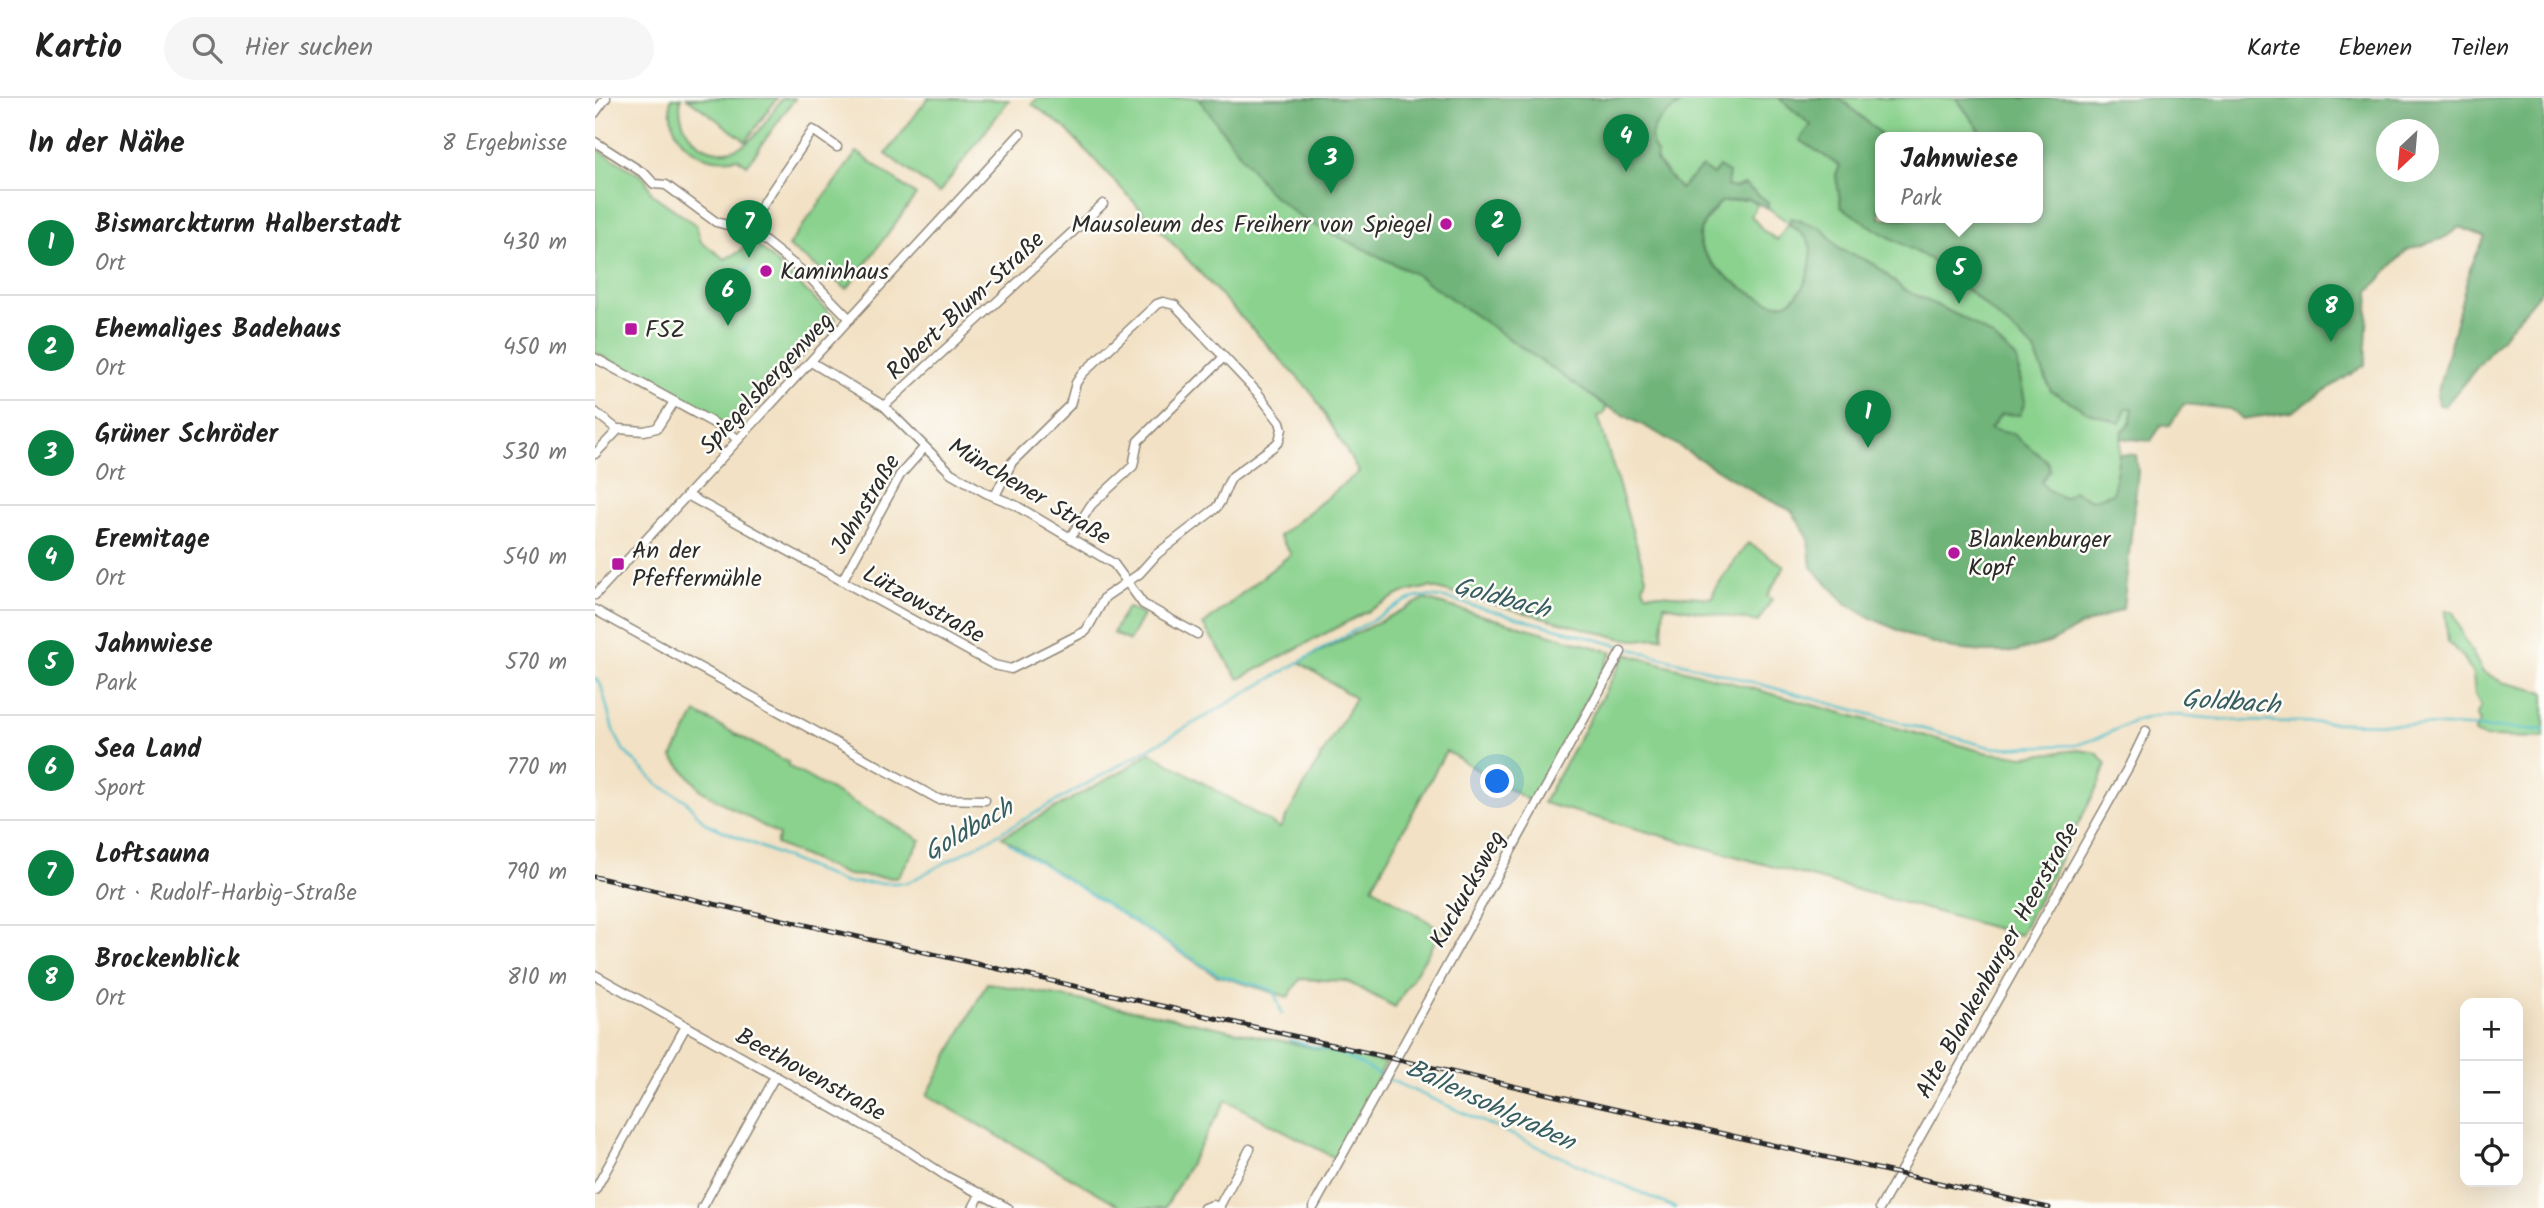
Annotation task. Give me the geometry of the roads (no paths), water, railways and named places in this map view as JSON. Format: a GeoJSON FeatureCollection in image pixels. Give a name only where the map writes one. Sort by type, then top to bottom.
{"type":"FeatureCollection","features":[{"type":"Feature","properties":{"kind":"street"},"geometry":{"type":"LineString","coordinates":[[595,113],[606,98]]}},
{"type":"Feature","properties":{"kind":"street"},"geometry":{"type":"LineString","coordinates":[[746,229],[813,130],[837,147]]}},
{"type":"Feature","properties":{"kind":"street","name":"Spiegelsbergenweg"},"geometry":{"type":"LineString","coordinates":[[595,595],[1020,134]]}},
{"type":"Feature","properties":{"kind":"street"},"geometry":{"type":"LineString","coordinates":[[595,142],[645,174],[654,184],[666,185],[716,222],[746,229],[758,235],[807,275],[850,319]]}},
{"type":"Feature","properties":{"kind":"street","name":"Robert-Blum-Straße"},"geometry":{"type":"LineString","coordinates":[[884,406],[1103,204]]}},
{"type":"Feature","properties":{"kind":"street"},"geometry":{"type":"LineString","coordinates":[[995,496],[1012,462],[1070,405],[1076,383],[1082,374],[1157,304],[1163,302],[1175,305],[1257,392],[1280,422],[1281,435],[1274,446],[1233,476],[1215,509],[1157,554],[1139,574],[1126,583]]}},
{"type":"Feature","properties":{"kind":"street"},"geometry":{"type":"LineString","coordinates":[[1070,538],[1091,505],[1133,466],[1138,441],[1224,357]]}},
{"type":"Feature","properties":{"kind":"street"},"geometry":{"type":"LineString","coordinates":[[595,358],[728,431],[738,440]]}},
{"type":"Feature","properties":{"kind":"street","name":"Münchener Straße"},"geometry":{"type":"LineString","coordinates":[[811,362],[884,406],[951,473],[1114,564],[1143,604],[1197,634]]}},
{"type":"Feature","properties":{"kind":"street"},"geometry":{"type":"LineString","coordinates":[[595,454],[617,429],[652,431],[661,423],[674,402]]}},
{"type":"Feature","properties":{"kind":"street"},"geometry":{"type":"LineString","coordinates":[[595,412],[617,429]]}},
{"type":"Feature","properties":{"kind":"street","name":"Jahnstraße"},"geometry":{"type":"LineString","coordinates":[[842,581],[900,475],[924,448]]}},
{"type":"Feature","properties":{"kind":"street","name":"Lützowstraße"},"geometry":{"type":"LineString","coordinates":[[689,496],[1003,669],[1019,667],[1086,631],[1105,597],[1126,583]]}},
{"type":"Feature","properties":{"kind":"street"},"geometry":{"type":"LineString","coordinates":[[595,610],[939,799],[985,800]]}},
{"type":"Feature","properties":{"kind":"street","name":"Kuckucksweg"},"geometry":{"type":"LineString","coordinates":[[1313,1208],[1621,652]]}},
{"type":"Feature","properties":{"kind":"street","name":"Alte Blankenburger Heerstraße"},"geometry":{"type":"LineString","coordinates":[[1880,1208],[2146,731]]}},
{"type":"Feature","properties":{"kind":"street","name":"Beethovenstraße"},"geometry":{"type":"LineString","coordinates":[[595,975],[902,1147],[953,1180],[1008,1208]]}},
{"type":"Feature","properties":{"kind":"street"},"geometry":{"type":"LineString","coordinates":[[595,1190],[686,1026]]}},
{"type":"Feature","properties":{"kind":"street"},"geometry":{"type":"LineString","coordinates":[[702,1208],[775,1076]]}},
{"type":"Feature","properties":{"kind":"street"},"geometry":{"type":"LineString","coordinates":[[1203,1208],[1213,1205],[1219,1208],[1250,1149]]}},
{"type":"Feature","properties":{"kind":"street"},"geometry":{"type":"LineString","coordinates":[[973,1208],[981,1193]]}},
{"type":"Feature","properties":{"kind":"waterway"},"geometry":{"type":"LineString","coordinates":[[730,279],[750,268]]}},
{"type":"Feature","properties":{"kind":"waterway","name":"Goldbach"},"geometry":{"type":"LineString","coordinates":[[595,678],[601,685],[613,730],[624,751],[659,785],[685,800],[705,823],[845,883],[907,883],[986,841],[1402,603],[1425,596],[1449,599],[1993,748],[2077,745],[2134,721],[2163,714],[2241,721],[2544,730]]}},
{"type":"Feature","properties":{"kind":"waterway","name":"Ballensohlgraben"},"geometry":{"type":"LineString","coordinates":[[1009,843],[1219,975],[1271,989],[1282,1014]]}},
{"type":"Feature","properties":{"kind":"waterway","name":"Ballensohlgraben"},"geometry":{"type":"LineString","coordinates":[[1289,1040],[1341,1054],[1383,1076]]}},
{"type":"Feature","properties":{"kind":"waterway","name":"Ballensohlgraben"},"geometry":{"type":"LineString","coordinates":[[1388,1079],[1675,1208]]}},
{"type":"Feature","properties":{"kind":"railway"},"geometry":{"type":"LineString","coordinates":[[595,877],[2049,1208]]}},
{"type":"Feature","properties":{"kind":"place","name":"Eremitage"},"geometry":{"type":"Point","coordinates":[1626,172]}},
{"type":"Feature","properties":{"kind":"place","name":"Grüner Schröder"},"geometry":{"type":"Point","coordinates":[1331,194]}},
{"type":"Feature","properties":{"kind":"place","name":"Mausoleum des Freiherr von Spiegel"},"geometry":{"type":"Point","coordinates":[1446,224]}},
{"type":"Feature","properties":{"kind":"place","name":"Ehemaliges Badehaus"},"geometry":{"type":"Point","coordinates":[1498,257]}},
{"type":"Feature","properties":{"kind":"place","name":"Loftsauna"},"geometry":{"type":"Point","coordinates":[749,258]}},
{"type":"Feature","properties":{"kind":"place","name":"Kaminhaus"},"geometry":{"type":"Point","coordinates":[766,271]}},
{"type":"Feature","properties":{"kind":"place","name":"Jahnwiese"},"geometry":{"type":"Point","coordinates":[1959,304]}},
{"type":"Feature","properties":{"kind":"place","name":"Sea Land"},"geometry":{"type":"Point","coordinates":[728,326]}},
{"type":"Feature","properties":{"kind":"place","name":"FSZ"},"geometry":{"type":"Point","coordinates":[631,329]}},
{"type":"Feature","properties":{"kind":"place","name":"Brockenblick"},"geometry":{"type":"Point","coordinates":[2331,342]}},
{"type":"Feature","properties":{"kind":"place","name":"Bismarckturm Halberstadt"},"geometry":{"type":"Point","coordinates":[1868,448]}},
{"type":"Feature","properties":{"kind":"place","name":"Blankenburger Kopf"},"geometry":{"type":"Point","coordinates":[1954,553]}},
{"type":"Feature","properties":{"kind":"place","name":"An der Pfeffermühle"},"geometry":{"type":"Point","coordinates":[618,564]}}]}
